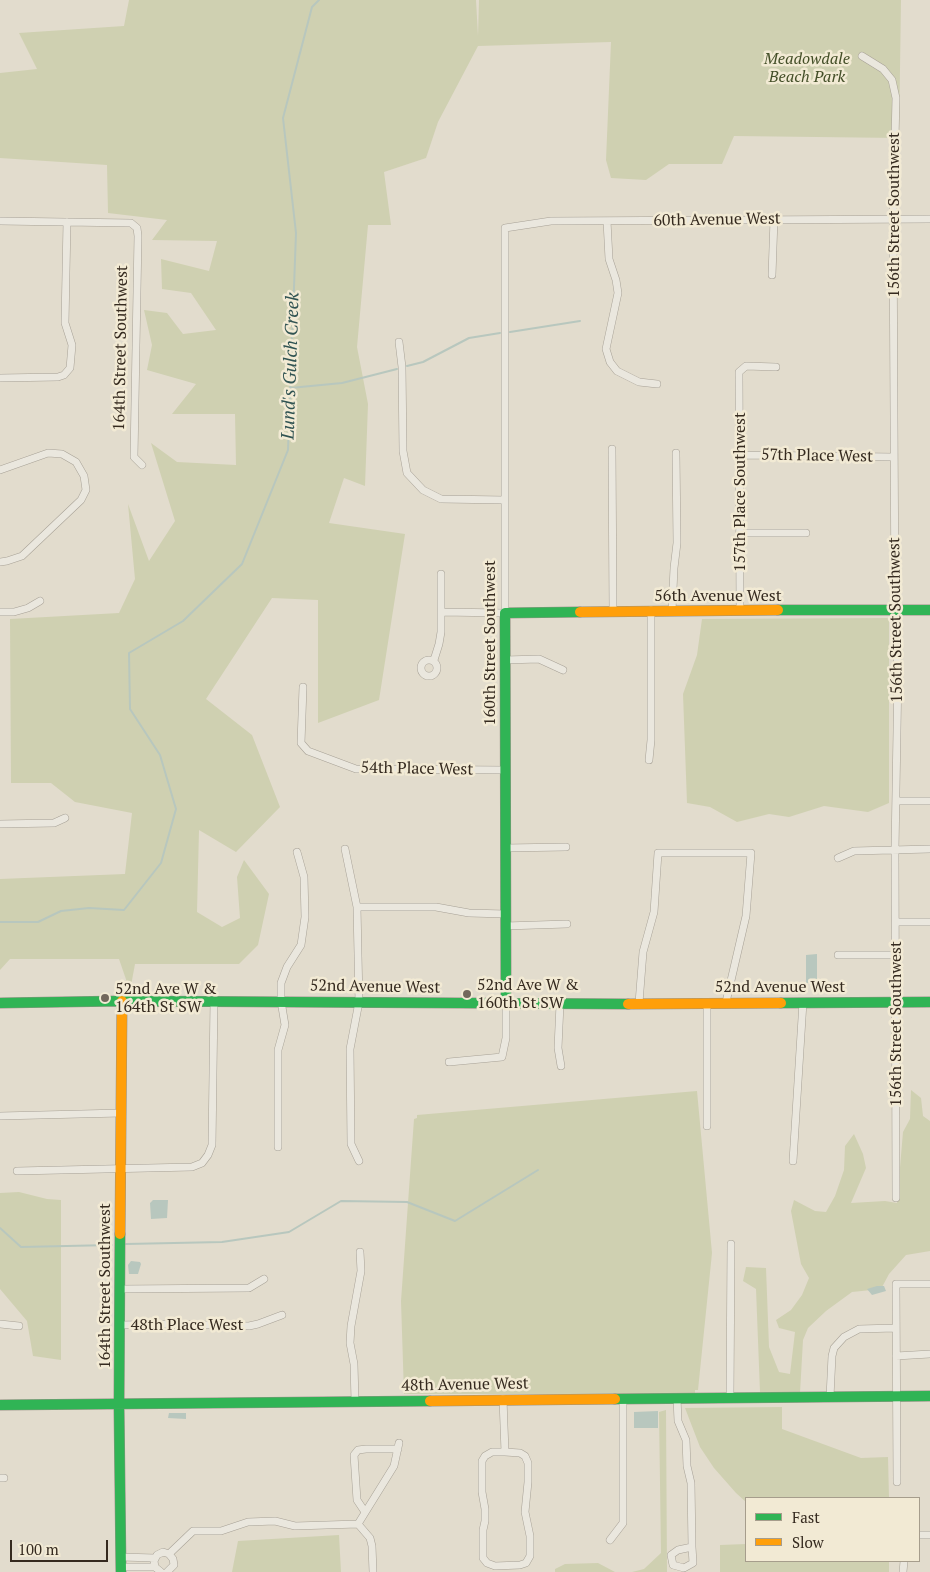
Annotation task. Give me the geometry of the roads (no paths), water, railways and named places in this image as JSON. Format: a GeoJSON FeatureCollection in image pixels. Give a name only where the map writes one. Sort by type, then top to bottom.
{"type":"FeatureCollection","features":[{"type":"Feature","properties":{"kind":"street","name":"156th Street Southwest"},"geometry":{"type":"LineString","coordinates":[[862,56],[883,69],[892,80],[896,98],[893,220],[895,610],[898,671],[895,850],[896,1198]]}},
{"type":"Feature","properties":{"kind":"street"},"geometry":{"type":"LineString","coordinates":[[772,275],[774,219]]}},
{"type":"Feature","properties":{"kind":"street","name":"60th Avenue West"},"geometry":{"type":"LineString","coordinates":[[505,228],[551,221],[930,220]]}},
{"type":"Feature","properties":{"kind":"street"},"geometry":{"type":"LineString","coordinates":[[0,221],[66,222],[65,323],[72,345],[70,368],[64,375],[58,377],[0,378]]}},
{"type":"Feature","properties":{"kind":"street"},"geometry":{"type":"LineString","coordinates":[[607,221],[608,259],[616,280],[618,292],[606,349],[610,362],[617,371],[639,382],[657,384]]}},
{"type":"Feature","properties":{"kind":"street","name":"164th Street Southwest"},"geometry":{"type":"LineString","coordinates":[[66,222],[131,223],[137,228],[134,457],[142,465]]}},
{"type":"Feature","properties":{"kind":"street","name":"160th Street Southwest"},"geometry":{"type":"LineString","coordinates":[[449,1062],[502,1057],[506,1038],[505,228]]}},
{"type":"Feature","properties":{"kind":"street"},"geometry":{"type":"LineString","coordinates":[[399,342],[402,367],[403,451],[407,473],[423,490],[441,499],[505,500]]}},
{"type":"Feature","properties":{"kind":"street","name":"157th Place Southwest"},"geometry":{"type":"LineString","coordinates":[[740,611],[739,372],[746,366],[776,367]]}},
{"type":"Feature","properties":{"kind":"street"},"geometry":{"type":"LineString","coordinates":[[612,449],[613,610]]}},
{"type":"Feature","properties":{"kind":"street"},"geometry":{"type":"LineString","coordinates":[[0,470],[48,453],[62,454],[76,462],[84,476],[86,490],[81,500],[22,556],[7,562],[0,562]]}},
{"type":"Feature","properties":{"kind":"street"},"geometry":{"type":"LineString","coordinates":[[672,611],[677,543],[676,453]]}},
{"type":"Feature","properties":{"kind":"street","name":"57th Place West"},"geometry":{"type":"LineString","coordinates":[[740,455],[894,457]]}},
{"type":"Feature","properties":{"kind":"street"},"geometry":{"type":"LineString","coordinates":[[740,533],[806,534]]}},
{"type":"Feature","properties":{"kind":"street"},"geometry":{"type":"LineString","coordinates":[[434,660],[439,644],[441,574]]}},
{"type":"Feature","properties":{"kind":"street"},"geometry":{"type":"LineString","coordinates":[[0,612],[14,612],[28,608],[40,601]]}},
{"type":"Feature","properties":{"kind":"street","name":"56th Avenue West"},"geometry":{"type":"LineString","coordinates":[[505,613],[613,610],[930,610]]}},
{"type":"Feature","properties":{"kind":"street"},"geometry":{"type":"LineString","coordinates":[[649,760],[651,740],[651,610]]}},
{"type":"Feature","properties":{"kind":"street"},"geometry":{"type":"LineString","coordinates":[[441,612],[505,613]]}},
{"type":"Feature","properties":{"kind":"street"},"geometry":{"type":"LineString","coordinates":[[505,660],[539,659],[563,670]]}},
{"type":"Feature","properties":{"kind":"street","name":"54th Place West"},"geometry":{"type":"LineString","coordinates":[[303,687],[301,743],[308,751],[356,769],[505,770]]}},
{"type":"Feature","properties":{"kind":"street"},"geometry":{"type":"LineString","coordinates":[[896,801],[930,801]]}},
{"type":"Feature","properties":{"kind":"street"},"geometry":{"type":"LineString","coordinates":[[0,824],[54,824],[66,818]]}},
{"type":"Feature","properties":{"kind":"street"},"geometry":{"type":"LineString","coordinates":[[505,848],[566,847]]}},
{"type":"Feature","properties":{"kind":"street"},"geometry":{"type":"LineString","coordinates":[[345,849],[358,907],[359,1002],[350,1049],[351,1144],[359,1161]]}},
{"type":"Feature","properties":{"kind":"street"},"geometry":{"type":"LineString","coordinates":[[838,858],[854,851],[930,849]]}},
{"type":"Feature","properties":{"kind":"street"},"geometry":{"type":"LineString","coordinates":[[278,1147],[278,1050],[285,1025],[281,1001],[281,983],[287,967],[301,945],[304,917],[304,877],[297,852]]}},
{"type":"Feature","properties":{"kind":"street"},"geometry":{"type":"LineString","coordinates":[[639,1003],[643,952],[654,912],[658,853],[751,853],[746,916],[726,1002]]}},
{"type":"Feature","properties":{"kind":"street"},"geometry":{"type":"LineString","coordinates":[[358,907],[436,907],[469,913],[506,914]]}},
{"type":"Feature","properties":{"kind":"street"},"geometry":{"type":"LineString","coordinates":[[896,922],[930,922]]}},
{"type":"Feature","properties":{"kind":"street"},"geometry":{"type":"LineString","coordinates":[[506,926],[568,924]]}},
{"type":"Feature","properties":{"kind":"street"},"geometry":{"type":"LineString","coordinates":[[838,955],[896,955]]}},
{"type":"Feature","properties":{"kind":"street","name":"164th Street Southwest"},"geometry":{"type":"LineString","coordinates":[[121,1566],[119,1405],[122,1001]]}},
{"type":"Feature","properties":{"kind":"street","name":"52nd Avenue West"},"geometry":{"type":"LineString","coordinates":[[0,1003],[122,1001],[506,1004],[930,1002]]}},
{"type":"Feature","properties":{"kind":"street"},"geometry":{"type":"LineString","coordinates":[[17,1171],[192,1167],[202,1163],[208,1155],[212,1144],[214,1001]]}},
{"type":"Feature","properties":{"kind":"street"},"geometry":{"type":"LineString","coordinates":[[707,1002],[707,1126]]}},
{"type":"Feature","properties":{"kind":"street"},"geometry":{"type":"LineString","coordinates":[[794,1161],[803,1002]]}},
{"type":"Feature","properties":{"kind":"street"},"geometry":{"type":"LineString","coordinates":[[560,1004],[558,1048],[561,1066]]}},
{"type":"Feature","properties":{"kind":"street"},"geometry":{"type":"LineString","coordinates":[[0,1116],[121,1113]]}},
{"type":"Feature","properties":{"kind":"street"},"geometry":{"type":"LineString","coordinates":[[730,1397],[731,1244]]}},
{"type":"Feature","properties":{"kind":"street"},"geometry":{"type":"LineString","coordinates":[[355,1401],[354,1364],[350,1343],[351,1326],[361,1271],[360,1252]]}},
{"type":"Feature","properties":{"kind":"street"},"geometry":{"type":"LineString","coordinates":[[120,1289],[249,1288],[264,1279]]}},
{"type":"Feature","properties":{"kind":"street"},"geometry":{"type":"LineString","coordinates":[[897,1482],[896,1284],[930,1284]]}},
{"type":"Feature","properties":{"kind":"street","name":"48th Place West"},"geometry":{"type":"LineString","coordinates":[[120,1324],[249,1326],[282,1315]]}},
{"type":"Feature","properties":{"kind":"street"},"geometry":{"type":"LineString","coordinates":[[0,1324],[19,1326]]}},
{"type":"Feature","properties":{"kind":"street"},"geometry":{"type":"LineString","coordinates":[[830,1396],[832,1356],[834,1348],[839,1342],[844,1337],[859,1330],[896,1328]]}},
{"type":"Feature","properties":{"kind":"street"},"geometry":{"type":"LineString","coordinates":[[896,1356],[930,1354]]}},
{"type":"Feature","properties":{"kind":"street","name":"48th Avenue West"},"geometry":{"type":"LineString","coordinates":[[0,1405],[930,1396]]}},
{"type":"Feature","properties":{"kind":"street"},"geometry":{"type":"LineString","coordinates":[[676,1398],[678,1421],[686,1440],[690,1483],[692,1547]]}},
{"type":"Feature","properties":{"kind":"street"},"geometry":{"type":"LineString","coordinates":[[503,1399],[505,1452]]}},
{"type":"Feature","properties":{"kind":"street"},"geometry":{"type":"LineString","coordinates":[[610,1540],[623,1524],[623,1399]]}},
{"type":"Feature","properties":{"kind":"street"},"geometry":{"type":"LineString","coordinates":[[358,1524],[366,1512],[394,1466],[398,1446],[358,1450],[354,1455],[357,1500],[366,1512]]}},
{"type":"Feature","properties":{"kind":"street"},"geometry":{"type":"LineString","coordinates":[[492,1452],[505,1452],[520,1453],[525,1456],[528,1462],[525,1512],[530,1536],[530,1556],[526,1563],[520,1565],[495,1566],[487,1563],[483,1558],[485,1515],[482,1492],[482,1461],[485,1456],[492,1452]]}},
{"type":"Feature","properties":{"kind":"street"},"geometry":{"type":"LineString","coordinates":[[169,1554],[193,1531],[221,1531],[248,1522],[275,1521],[295,1526],[358,1524]]}},
{"type":"Feature","properties":{"kind":"street"},"geometry":{"type":"LineString","coordinates":[[358,1524],[370,1538],[373,1572]]}},
{"type":"Feature","properties":{"kind":"street"},"geometry":{"type":"LineString","coordinates":[[121,1566],[155,1558],[163,1552],[169,1554],[174,1562],[169,1572]]}},
{"type":"Feature","properties":{"kind":"street"},"geometry":{"type":"LineString","coordinates":[[155,1558],[155,1566],[161,1572]]}},
{"type":"Feature","properties":{"kind":"street"},"geometry":{"type":"LineString","coordinates":[[121,1566],[155,1566]]}},
{"type":"Feature","properties":{"kind":"waterway","name":"Lund's Gulch Creek"},"geometry":{"type":"LineString","coordinates":[[0,922],[38,922],[61,911],[89,908],[124,910],[161,863],[176,809],[160,755],[130,709],[129,653],[183,621],[242,564],[288,450],[296,233],[283,118],[312,7],[319,0]]}},
{"type":"Feature","properties":{"kind":"waterway"},"geometry":{"type":"LineString","coordinates":[[510,332],[580,321]]}},
{"type":"Feature","properties":{"kind":"waterway"},"geometry":{"type":"LineString","coordinates":[[407,366],[423,362],[469,338],[500,333]]}},
{"type":"Feature","properties":{"kind":"waterway"},"geometry":{"type":"LineString","coordinates":[[290,388],[342,383],[397,369]]}},
{"type":"Feature","properties":{"kind":"waterway","name":"Lund's Gulch Creek"},"geometry":{"type":"LineString","coordinates":[[126,1244],[222,1242],[289,1232],[341,1201],[407,1202],[455,1221],[538,1170]]}},
{"type":"Feature","properties":{"kind":"waterway","name":"Lund's Gulch Creek"},"geometry":{"type":"LineString","coordinates":[[0,1228],[21,1247],[112,1245]]}},
{"type":"Feature","properties":{"kind":"place","name":"52nd Ave W & 160th St SW"},"geometry":{"type":"Point","coordinates":[467,994]}},
{"type":"Feature","properties":{"kind":"place","name":"52nd Ave W & 164th St SW"},"geometry":{"type":"Point","coordinates":[105,998]}},
{"type":"Feature","properties":{"kind":"park label","name":"Meadowdale Beach Park"},"geometry":{"type":"Point","coordinates":[807,68]}}]}
